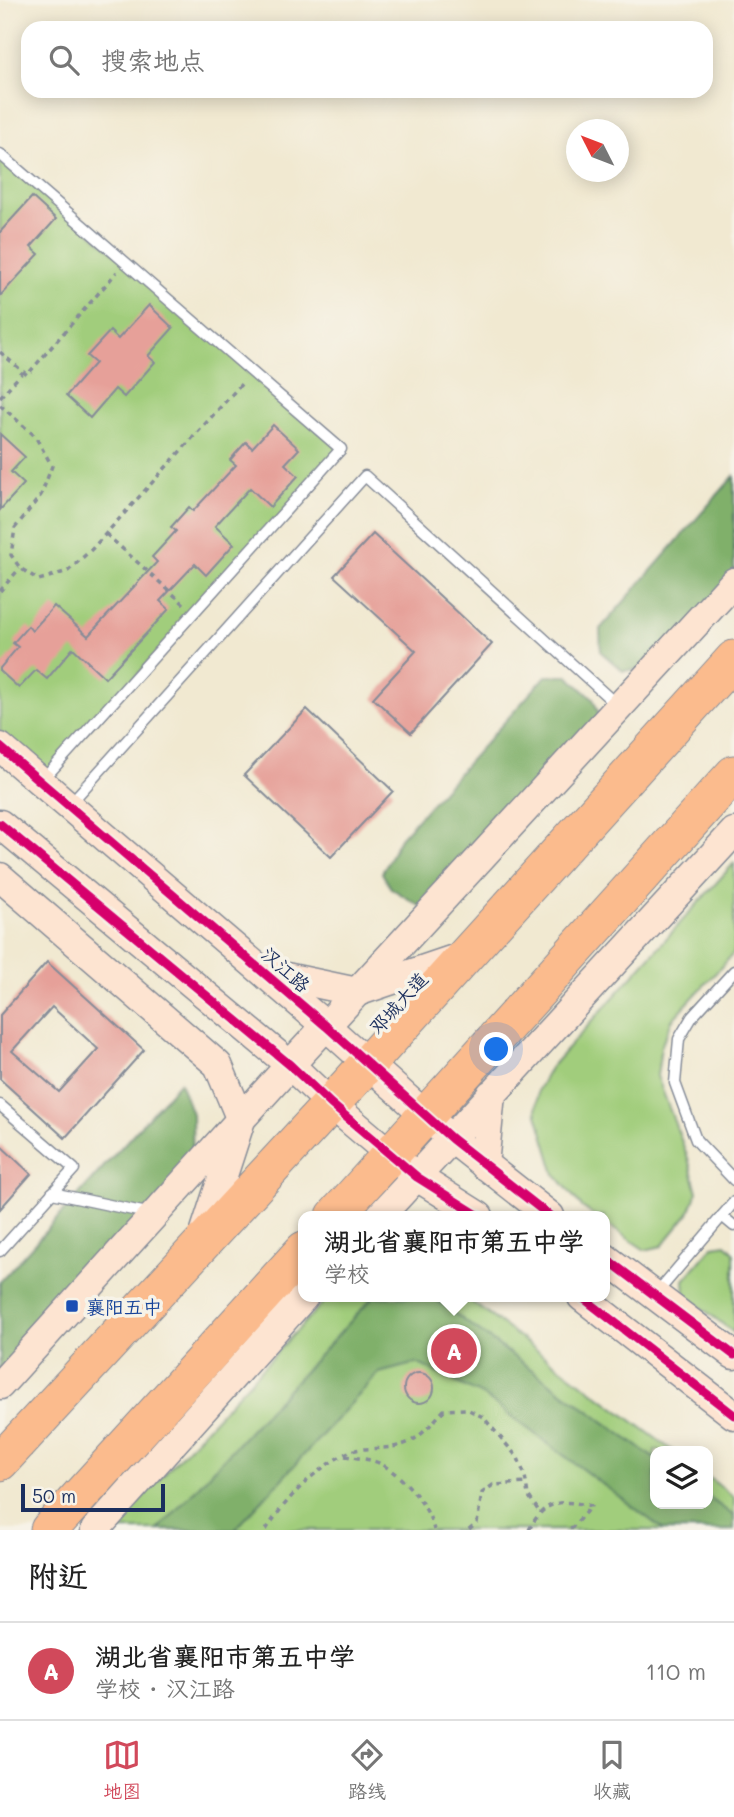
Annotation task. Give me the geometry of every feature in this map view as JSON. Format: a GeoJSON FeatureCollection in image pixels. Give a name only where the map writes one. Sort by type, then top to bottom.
{"type":"FeatureCollection","features":[{"type":"Feature","properties":{"kind":"highway","name":"邓城大道"},"geometry":{"type":"LineString","coordinates":[[0,1462],[331,1104],[734,659]]}},
{"type":"Feature","properties":{"kind":"highway"},"geometry":{"type":"LineString","coordinates":[[342,1211],[404,1166],[439,1127],[519,1012],[734,774]]}},
{"type":"Feature","properties":{"kind":"highway"},"geometry":{"type":"LineString","coordinates":[[49,1530],[298,1275]]}},
{"type":"Feature","properties":{"kind":"main road"},"geometry":{"type":"LineString","coordinates":[[2,1379],[734,582]]}},
{"type":"Feature","properties":{"kind":"main road","name":"汉江路"},"geometry":{"type":"LineString","coordinates":[[0,747],[326,1026],[439,1127],[544,1211]]}},
{"type":"Feature","properties":{"kind":"main road"},"geometry":{"type":"LineString","coordinates":[[0,824],[290,1065],[404,1166],[468,1209]]}},
{"type":"Feature","properties":{"kind":"main road"},"geometry":{"type":"LineString","coordinates":[[439,1127],[490,1099],[734,832]]}},
{"type":"Feature","properties":{"kind":"main road"},"geometry":{"type":"LineString","coordinates":[[0,877],[218,1065],[241,1120],[200,1245]]}},
{"type":"Feature","properties":{"kind":"main road"},"geometry":{"type":"LineString","coordinates":[[262,972],[357,992],[466,956]]}},
{"type":"Feature","properties":{"kind":"main road"},"geometry":{"type":"LineString","coordinates":[[484,1165],[490,1099],[519,1012]]}},
{"type":"Feature","properties":{"kind":"main road"},"geometry":{"type":"LineString","coordinates":[[404,1166],[386,1209],[468,1209]]}},
{"type":"Feature","properties":{"kind":"main road"},"geometry":{"type":"LineString","coordinates":[[610,1261],[734,1354]]}},
{"type":"Feature","properties":{"kind":"main road"},"geometry":{"type":"LineString","coordinates":[[95,1530],[298,1276]]}},
{"type":"Feature","properties":{"kind":"main road"},"geometry":{"type":"LineString","coordinates":[[588,1302],[734,1415]]}},
{"type":"Feature","properties":{"kind":"lane"},"geometry":{"type":"LineString","coordinates":[[0,154],[341,449],[41,782]]}},
{"type":"Feature","properties":{"kind":"lane"},"geometry":{"type":"LineString","coordinates":[[69,805],[365,476],[619,707]]}},
{"type":"Feature","properties":{"kind":"lane"},"geometry":{"type":"LineString","coordinates":[[734,971],[692,1017],[679,1039],[675,1083],[696,1140],[734,1180]]}},
{"type":"Feature","properties":{"kind":"lane"},"geometry":{"type":"LineString","coordinates":[[0,1105],[74,1169],[0,1251]]}},
{"type":"Feature","properties":{"kind":"lane"},"geometry":{"type":"LineString","coordinates":[[52,1193],[154,1215]]}},
{"type":"Feature","properties":{"kind":"lane"},"geometry":{"type":"LineString","coordinates":[[655,1295],[734,1202]]}},
{"type":"Feature","properties":{"kind":"lane"},"geometry":{"type":"LineString","coordinates":[[722,1216],[734,1226]]}},
{"type":"Feature","properties":{"kind":"path"},"geometry":{"type":"LineString","coordinates":[[0,352],[27,375],[125,262]]}},
{"type":"Feature","properties":{"kind":"path"},"geometry":{"type":"LineString","coordinates":[[0,397],[23,372]]}},
{"type":"Feature","properties":{"kind":"path"},"geometry":{"type":"LineString","coordinates":[[0,405],[35,436],[52,466],[41,495],[15,528],[11,555],[20,568],[39,580],[68,571],[106,534],[252,372]]}},
{"type":"Feature","properties":{"kind":"path"},"geometry":{"type":"LineString","coordinates":[[106,534],[194,612]]}},
{"type":"Feature","properties":{"kind":"path"},"geometry":{"type":"LineString","coordinates":[[0,591],[20,568]]}},
{"type":"Feature","properties":{"kind":"path"},"geometry":{"type":"LineString","coordinates":[[266,1530],[281,1507],[324,1466],[352,1451],[400,1447],[418,1438],[444,1410],[467,1409],[483,1417],[517,1458],[528,1495],[540,1513]]}},
{"type":"Feature","properties":{"kind":"path"},"geometry":{"type":"LineString","coordinates":[[343,1456],[382,1464],[410,1487],[431,1517],[434,1530]]}},
{"type":"Feature","properties":{"kind":"path"},"geometry":{"type":"LineString","coordinates":[[469,1530],[477,1523],[482,1493],[493,1485],[526,1483]]}},
{"type":"Feature","properties":{"kind":"path"},"geometry":{"type":"LineString","coordinates":[[529,1530],[540,1513],[555,1502],[591,1506],[570,1530]]}},
{"type":"Feature","properties":{"kind":"green space"},"geometry":{"type":"Polygon","coordinates":[[[0,154],[341,449],[41,782],[0,747],[0,154]]]}},
{"type":"Feature","properties":{"kind":"green space"},"geometry":{"type":"Polygon","coordinates":[[[734,476],[734,582],[657,667],[623,671],[601,652],[600,629],[734,476]]]}},
{"type":"Feature","properties":{"kind":"green space"},"geometry":{"type":"Polygon","coordinates":[[[546,676],[568,676],[593,699],[603,724],[420,906],[391,888],[382,873],[400,838],[546,676]]]}},
{"type":"Feature","properties":{"kind":"green space"},"geometry":{"type":"Polygon","coordinates":[[[734,863],[734,953],[672,1020],[661,1047],[657,1076],[688,1158],[697,1192],[689,1213],[662,1246],[645,1250],[610,1226],[610,1211],[588,1211],[582,1207],[555,1174],[536,1111],[538,1090],[550,1068],[734,863]]]}},
{"type":"Feature","properties":{"kind":"green space"},"geometry":{"type":"Polygon","coordinates":[[[180,1082],[192,1114],[193,1173],[0,1385],[0,1282],[180,1082]]]}},
{"type":"Feature","properties":{"kind":"green space"},"geometry":{"type":"Polygon","coordinates":[[[726,1244],[734,1252],[734,1333],[685,1295],[684,1280],[713,1246],[726,1244]]]}},
{"type":"Feature","properties":{"kind":"green space"},"geometry":{"type":"Polygon","coordinates":[[[323,1302],[472,1302],[666,1446],[650,1446],[650,1509],[713,1509],[713,1481],[734,1497],[734,1530],[112,1530],[323,1302]]]}},
{"type":"Feature","properties":{"kind":"green space"},"geometry":{"type":"Polygon","coordinates":[[[368,1302],[439,1302],[650,1455],[650,1509],[713,1509],[713,1501],[734,1516],[734,1530],[664,1530],[484,1396],[417,1363],[379,1373],[235,1530],[158,1530],[368,1302]]]}},
{"type":"Feature","properties":{"kind":"building"},"geometry":{"type":"Polygon","coordinates":[[[32,197],[56,219],[31,247],[39,254],[0,296],[0,232],[32,197]]]}},
{"type":"Feature","properties":{"kind":"building"},"geometry":{"type":"Polygon","coordinates":[[[149,305],[173,328],[148,356],[155,362],[124,397],[115,389],[90,418],[66,396],[95,363],[87,356],[110,331],[118,339],[149,305]]]}},
{"type":"Feature","properties":{"kind":"building"},"geometry":{"type":"Polygon","coordinates":[[[273,425],[299,449],[285,464],[298,476],[270,507],[250,488],[215,526],[234,544],[206,575],[195,564],[160,601],[169,609],[105,678],[73,648],[47,679],[36,670],[19,688],[0,671],[18,647],[13,643],[28,626],[32,631],[54,606],[88,636],[157,562],[152,557],[176,531],[171,527],[189,507],[193,511],[236,465],[230,460],[246,442],[252,448],[273,425]]]}},
{"type":"Feature","properties":{"kind":"building"},"geometry":{"type":"Polygon","coordinates":[[[0,434],[25,457],[11,472],[24,484],[0,510],[0,434]]]}},
{"type":"Feature","properties":{"kind":"building"},"geometry":{"type":"Polygon","coordinates":[[[373,534],[492,644],[411,733],[373,698],[416,651],[334,576],[373,534]]]}},
{"type":"Feature","properties":{"kind":"building"},"geometry":{"type":"Polygon","coordinates":[[[307,709],[393,791],[331,857],[244,775],[307,709]]]}},
{"type":"Feature","properties":{"kind":"building"},"geometry":{"type":"Polygon","coordinates":[[[47,962],[144,1050],[65,1138],[0,1079],[0,1015],[47,962]],[[52,1007],[12,1051],[59,1092],[98,1049],[52,1007]]]}},
{"type":"Feature","properties":{"kind":"building"},"geometry":{"type":"Polygon","coordinates":[[[0,1145],[31,1174],[0,1209],[0,1145]]]}},
{"type":"Feature","properties":{"kind":"building"},"geometry":{"type":"Polygon","coordinates":[[[419,1373],[429,1378],[434,1388],[429,1398],[419,1403],[409,1398],[404,1388],[409,1378],[419,1373]]]}},
{"type":"Feature","properties":{"kind":"cycle path"},"geometry":{"type":"LineString","coordinates":[[0,747],[326,1026],[452,1139],[544,1211]]}},
{"type":"Feature","properties":{"kind":"cycle path"},"geometry":{"type":"LineString","coordinates":[[0,824],[290,1065],[331,1104],[417,1177],[471,1211]]}},
{"type":"Feature","properties":{"kind":"cycle path"},"geometry":{"type":"LineString","coordinates":[[610,1262],[734,1355]]}},
{"type":"Feature","properties":{"kind":"cycle path"},"geometry":{"type":"LineString","coordinates":[[588,1302],[734,1415]]}},
{"type":"Feature","properties":{"kind":"place","name":"襄阳五中"},"geometry":{"type":"Point","coordinates":[72,1306]}},
{"type":"Feature","properties":{"kind":"place","name":"湖北省襄阳市第五中学"},"geometry":{"type":"Point","coordinates":[454,1351]}}]}
